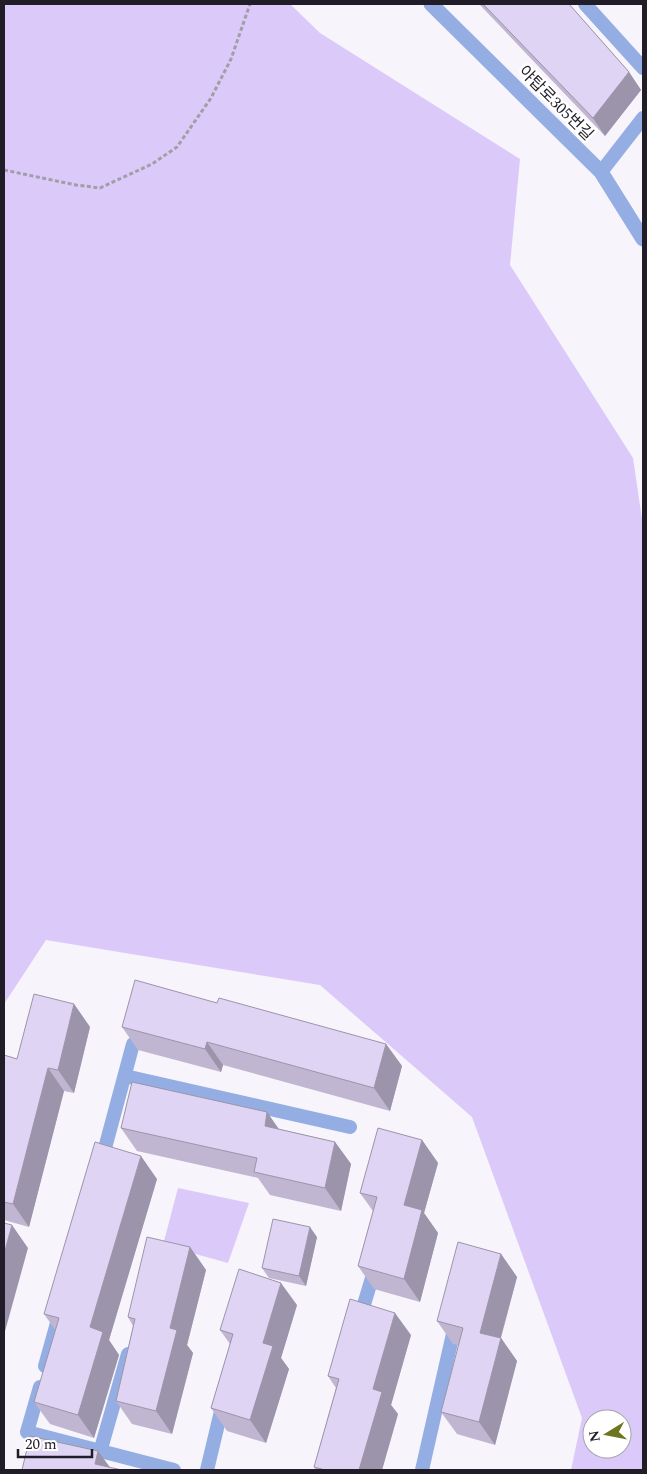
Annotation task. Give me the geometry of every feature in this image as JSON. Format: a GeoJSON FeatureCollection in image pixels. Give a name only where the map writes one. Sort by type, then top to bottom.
{"type":"FeatureCollection","features":[{"type":"Feature","properties":{"kind":"street","name":"야탑로305번길"},"geometry":{"type":"LineString","coordinates":[[431,4],[601,172],[643,238]]}},
{"type":"Feature","properties":{"kind":"lane"},"geometry":{"type":"LineString","coordinates":[[585,4],[643,68]]}},
{"type":"Feature","properties":{"kind":"lane"},"geometry":{"type":"LineString","coordinates":[[601,172],[643,118]]}},
{"type":"Feature","properties":{"kind":"lane"},"geometry":{"type":"LineString","coordinates":[[98,1172],[133,1044]]}},
{"type":"Feature","properties":{"kind":"lane"},"geometry":{"type":"LineString","coordinates":[[125,1076],[350,1127]]}},
{"type":"Feature","properties":{"kind":"lane"},"geometry":{"type":"LineString","coordinates":[[356,1331],[379,1257]]}},
{"type":"Feature","properties":{"kind":"lane"},"geometry":{"type":"LineString","coordinates":[[64,1297],[27,1432],[174,1470]]}},
{"type":"Feature","properties":{"kind":"lane"},"geometry":{"type":"LineString","coordinates":[[422,1470],[458,1307]]}},
{"type":"Feature","properties":{"kind":"lane"},"geometry":{"type":"LineString","coordinates":[[100,1452],[132,1337]]}},
{"type":"Feature","properties":{"kind":"lane"},"geometry":{"type":"LineString","coordinates":[[207,1470],[227,1386]]}},
{"type":"Feature","properties":{"kind":"path"},"geometry":{"type":"LineString","coordinates":[[4,170],[100,188],[152,164],[177,147],[211,98],[231,59],[250,4]]}},
{"type":"Feature","properties":{"kind":"shaded area"},"geometry":{"type":"Polygon","coordinates":[[[4,4],[290,4],[320,33],[520,159],[510,265],[633,458],[643,526],[643,1470],[571,1470],[582,1418],[472,1117],[320,985],[46,940],[4,1004],[4,4]]]}},
{"type":"Feature","properties":{"kind":"shaded area"},"geometry":{"type":"Polygon","coordinates":[[[178,1188],[249,1203],[228,1263],[163,1245],[178,1188]]]}},
{"type":"Feature","properties":{"kind":"building"},"geometry":{"type":"Polygon","coordinates":[[[483,4],[569,4],[629,72],[593,118],[483,4]]]}},
{"type":"Feature","properties":{"kind":"building"},"geometry":{"type":"Polygon","coordinates":[[[135,980],[217,1003],[219,998],[386,1044],[374,1088],[207,1042],[205,1049],[122,1027],[135,980]]]}},
{"type":"Feature","properties":{"kind":"building"},"geometry":{"type":"Polygon","coordinates":[[[34,994],[74,1004],[58,1070],[48,1068],[13,1204],[4,1202],[4,1055],[17,1059],[34,994]]]}},
{"type":"Feature","properties":{"kind":"building"},"geometry":{"type":"Polygon","coordinates":[[[132,1082],[267,1112],[265,1126],[335,1142],[325,1188],[254,1172],[257,1158],[121,1128],[132,1082]]]}},
{"type":"Feature","properties":{"kind":"building"},"geometry":{"type":"Polygon","coordinates":[[[378,1128],[422,1140],[404,1205],[422,1210],[404,1279],[358,1266],[377,1197],[360,1193],[378,1128]]]}},
{"type":"Feature","properties":{"kind":"building"},"geometry":{"type":"Polygon","coordinates":[[[95,1142],[141,1156],[90,1327],[103,1332],[78,1415],[34,1402],[59,1318],[44,1314],[95,1142]]]}},
{"type":"Feature","properties":{"kind":"building"},"geometry":{"type":"Polygon","coordinates":[[[273,1219],[310,1227],[299,1276],[262,1268],[273,1219]]]}},
{"type":"Feature","properties":{"kind":"building"},"geometry":{"type":"Polygon","coordinates":[[[4,1223],[12,1225],[4,1254],[4,1223]]]}},
{"type":"Feature","properties":{"kind":"building"},"geometry":{"type":"Polygon","coordinates":[[[147,1237],[190,1247],[170,1328],[177,1330],[156,1411],[116,1401],[135,1319],[128,1317],[147,1237]]]}},
{"type":"Feature","properties":{"kind":"building"},"geometry":{"type":"Polygon","coordinates":[[[458,1242],[501,1254],[480,1333],[501,1338],[479,1422],[441,1412],[463,1328],[437,1321],[458,1242]]]}},
{"type":"Feature","properties":{"kind":"building"},"geometry":{"type":"Polygon","coordinates":[[[239,1269],[281,1283],[263,1343],[273,1346],[250,1420],[211,1408],[233,1334],[220,1330],[239,1269]]]}},
{"type":"Feature","properties":{"kind":"building"},"geometry":{"type":"Polygon","coordinates":[[[350,1299],[395,1313],[373,1389],[382,1392],[359,1470],[325,1470],[314,1467],[339,1379],[328,1376],[350,1299]]]}},
{"type":"Feature","properties":{"kind":"building"},"geometry":{"type":"Polygon","coordinates":[[[30,1436],[98,1451],[95,1464],[122,1470],[22,1470],[30,1436]]]}}]}
